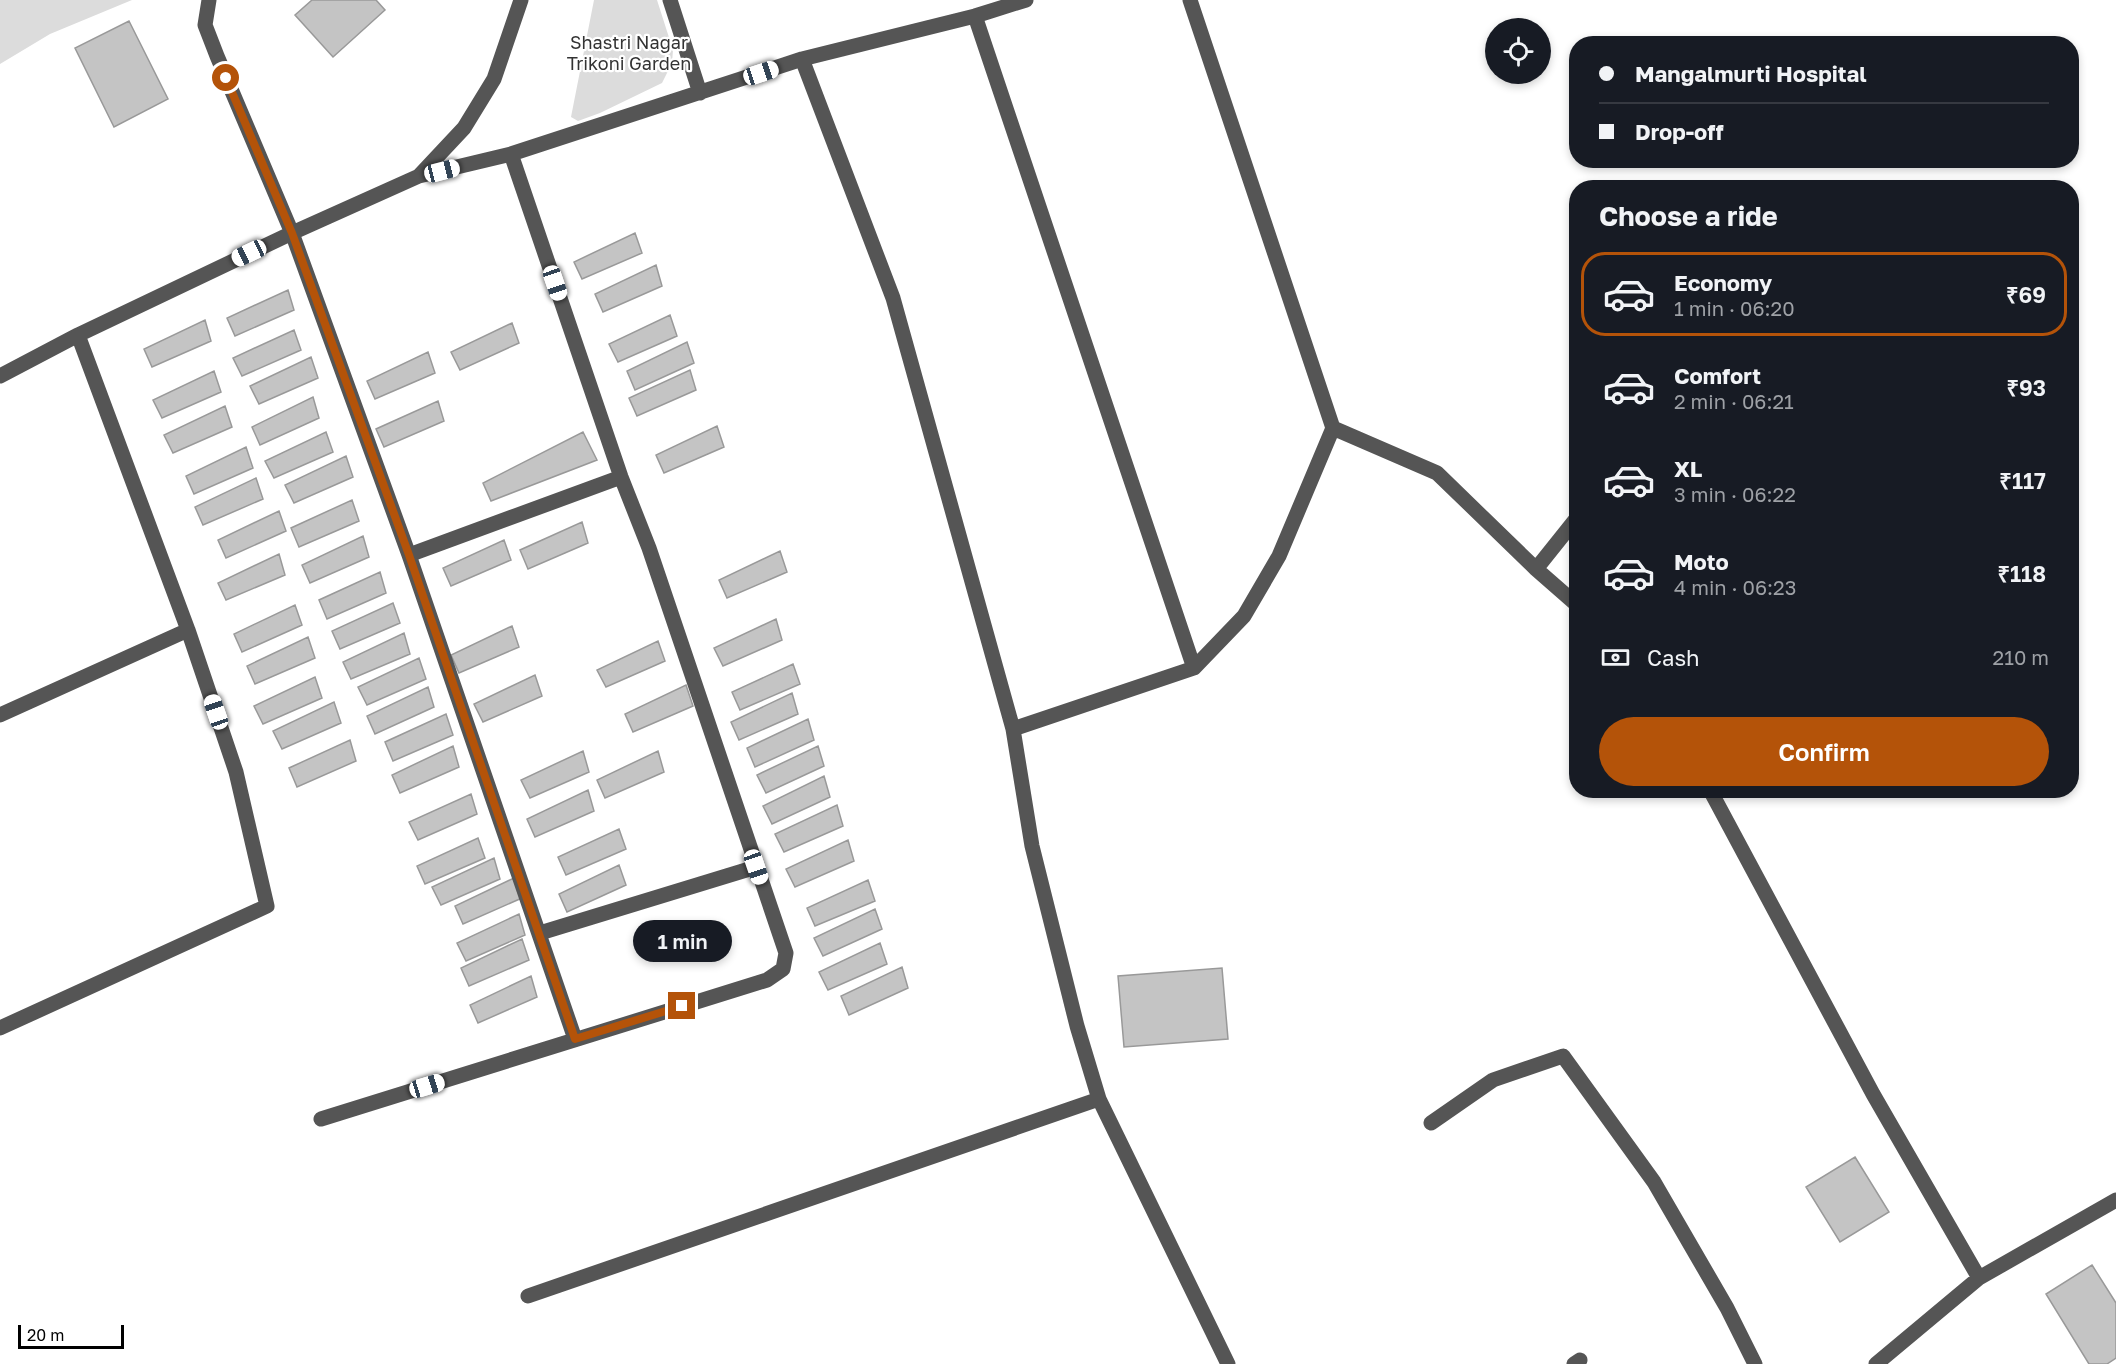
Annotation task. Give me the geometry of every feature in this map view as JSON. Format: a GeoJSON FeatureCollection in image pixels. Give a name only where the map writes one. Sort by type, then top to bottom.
{"type":"FeatureCollection","features":[{"type":"Feature","properties":{"kind":"street"},"geometry":{"type":"LineString","coordinates":[[209,0],[205,25],[292,233],[409,555],[575,1039]]}},
{"type":"Feature","properties":{"kind":"street"},"geometry":{"type":"LineString","coordinates":[[419,176],[464,128],[494,79],[521,0]]}},
{"type":"Feature","properties":{"kind":"street"},"geometry":{"type":"LineString","coordinates":[[670,0],[700,93]]}},
{"type":"Feature","properties":{"kind":"street"},"geometry":{"type":"LineString","coordinates":[[0,376],[78,335],[292,233],[419,176],[511,154],[802,59],[975,16],[1026,0]]}},
{"type":"Feature","properties":{"kind":"street"},"geometry":{"type":"LineString","coordinates":[[1013,729],[1194,668],[1244,616],[1279,556],[1333,428],[1190,0]]}},
{"type":"Feature","properties":{"kind":"street"},"geometry":{"type":"LineString","coordinates":[[975,16],[1194,668]]}},
{"type":"Feature","properties":{"kind":"street"},"geometry":{"type":"LineString","coordinates":[[802,59],[893,298],[1013,729],[1032,846],[1077,1026],[1099,1099],[1228,1364]]}},
{"type":"Feature","properties":{"kind":"street"},"geometry":{"type":"LineString","coordinates":[[321,1119],[767,980],[783,969],[786,953],[649,548],[621,477],[511,154]]}},
{"type":"Feature","properties":{"kind":"street"},"geometry":{"type":"LineString","coordinates":[[0,1028],[267,906],[236,772],[188,630],[78,335]]}},
{"type":"Feature","properties":{"kind":"street"},"geometry":{"type":"LineString","coordinates":[[1333,428],[1437,472],[1536,569],[1569,598]]}},
{"type":"Feature","properties":{"kind":"street"},"geometry":{"type":"LineString","coordinates":[[409,555],[621,477]]}},
{"type":"Feature","properties":{"kind":"street"},"geometry":{"type":"LineString","coordinates":[[1536,569],[1569,528]]}},
{"type":"Feature","properties":{"kind":"street"},"geometry":{"type":"LineString","coordinates":[[0,715],[188,630]]}},
{"type":"Feature","properties":{"kind":"street"},"geometry":{"type":"LineString","coordinates":[[1714,798],[1873,1094],[1979,1278]]}},
{"type":"Feature","properties":{"kind":"street"},"geometry":{"type":"LineString","coordinates":[[540,933],[756,867]]}},
{"type":"Feature","properties":{"kind":"street"},"geometry":{"type":"LineString","coordinates":[[1431,1123],[1493,1080],[1563,1056],[1654,1182],[1727,1308],[1755,1364]]}},
{"type":"Feature","properties":{"kind":"street"},"geometry":{"type":"LineString","coordinates":[[528,1296],[1099,1099]]}},
{"type":"Feature","properties":{"kind":"street"},"geometry":{"type":"LineString","coordinates":[[1876,1364],[1979,1278],[2116,1200]]}},
{"type":"Feature","properties":{"kind":"green space"},"geometry":{"type":"Polygon","coordinates":[[[0,0],[132,0],[50,34],[0,64],[0,0]]]}},
{"type":"Feature","properties":{"kind":"green space","name":"Shastri Nagar Trikoni Garden"},"geometry":{"type":"Polygon","coordinates":[[[594,0],[657,0],[673,50],[672,63],[662,83],[578,121],[571,117],[594,0]]]}},
{"type":"Feature","properties":{"kind":"building"},"geometry":{"type":"Polygon","coordinates":[[[312,0],[376,0],[385,10],[333,57],[295,15],[312,0]]]}},
{"type":"Feature","properties":{"kind":"building"},"geometry":{"type":"Polygon","coordinates":[[[129,21],[168,99],[114,127],[75,48],[129,21]]]}},
{"type":"Feature","properties":{"kind":"building"},"geometry":{"type":"Polygon","coordinates":[[[635,233],[642,253],[582,279],[574,262],[635,233]]]}},
{"type":"Feature","properties":{"kind":"building"},"geometry":{"type":"Polygon","coordinates":[[[656,265],[662,286],[603,312],[595,294],[656,265]]]}},
{"type":"Feature","properties":{"kind":"building"},"geometry":{"type":"Polygon","coordinates":[[[288,290],[294,310],[235,336],[227,318],[288,290]]]}},
{"type":"Feature","properties":{"kind":"building"},"geometry":{"type":"Polygon","coordinates":[[[670,315],[677,336],[618,362],[609,344],[670,315]]]}},
{"type":"Feature","properties":{"kind":"building"},"geometry":{"type":"Polygon","coordinates":[[[205,320],[211,341],[152,367],[144,349],[205,320]]]}},
{"type":"Feature","properties":{"kind":"building"},"geometry":{"type":"Polygon","coordinates":[[[512,323],[519,343],[460,370],[451,352],[512,323]]]}},
{"type":"Feature","properties":{"kind":"building"},"geometry":{"type":"Polygon","coordinates":[[[294,330],[301,350],[242,376],[233,358],[294,330]]]}},
{"type":"Feature","properties":{"kind":"building"},"geometry":{"type":"Polygon","coordinates":[[[687,342],[694,363],[635,390],[627,371],[687,342]]]}},
{"type":"Feature","properties":{"kind":"building"},"geometry":{"type":"Polygon","coordinates":[[[428,352],[435,373],[375,399],[367,381],[428,352]]]}},
{"type":"Feature","properties":{"kind":"building"},"geometry":{"type":"Polygon","coordinates":[[[311,357],[318,378],[259,404],[250,386],[311,357]]]}},
{"type":"Feature","properties":{"kind":"building"},"geometry":{"type":"Polygon","coordinates":[[[690,370],[696,390],[637,416],[629,398],[690,370]]]}},
{"type":"Feature","properties":{"kind":"building"},"geometry":{"type":"Polygon","coordinates":[[[214,371],[221,392],[162,418],[153,400],[214,371]]]}},
{"type":"Feature","properties":{"kind":"building"},"geometry":{"type":"Polygon","coordinates":[[[313,397],[319,418],[260,445],[252,427],[313,397]]]}},
{"type":"Feature","properties":{"kind":"building"},"geometry":{"type":"Polygon","coordinates":[[[438,401],[444,421],[384,447],[376,429],[438,401]]]}},
{"type":"Feature","properties":{"kind":"building"},"geometry":{"type":"Polygon","coordinates":[[[225,406],[232,427],[173,453],[164,435],[225,406]]]}},
{"type":"Feature","properties":{"kind":"building"},"geometry":{"type":"Polygon","coordinates":[[[717,426],[724,447],[664,473],[656,455],[717,426]]]}},
{"type":"Feature","properties":{"kind":"building"},"geometry":{"type":"Polygon","coordinates":[[[326,432],[333,452],[274,478],[265,461],[326,432]]]}},
{"type":"Feature","properties":{"kind":"building"},"geometry":{"type":"Polygon","coordinates":[[[583,432],[597,460],[491,501],[483,483],[583,432]]]}},
{"type":"Feature","properties":{"kind":"building"},"geometry":{"type":"Polygon","coordinates":[[[246,447],[253,468],[194,494],[186,476],[246,447]]]}},
{"type":"Feature","properties":{"kind":"building"},"geometry":{"type":"Polygon","coordinates":[[[346,456],[353,477],[294,503],[285,485],[346,456]]]}},
{"type":"Feature","properties":{"kind":"building"},"geometry":{"type":"Polygon","coordinates":[[[256,478],[263,499],[203,525],[195,507],[256,478]]]}},
{"type":"Feature","properties":{"kind":"building"},"geometry":{"type":"Polygon","coordinates":[[[352,500],[359,521],[299,547],[291,528],[352,500]]]}},
{"type":"Feature","properties":{"kind":"building"},"geometry":{"type":"Polygon","coordinates":[[[279,511],[286,531],[226,558],[218,540],[279,511]]]}},
{"type":"Feature","properties":{"kind":"building"},"geometry":{"type":"Polygon","coordinates":[[[582,522],[588,543],[528,569],[520,550],[582,522]]]}},
{"type":"Feature","properties":{"kind":"building"},"geometry":{"type":"Polygon","coordinates":[[[363,536],[369,557],[310,583],[302,565],[363,536]]]}},
{"type":"Feature","properties":{"kind":"building"},"geometry":{"type":"Polygon","coordinates":[[[504,540],[511,560],[451,586],[443,568],[504,540]]]}},
{"type":"Feature","properties":{"kind":"building"},"geometry":{"type":"Polygon","coordinates":[[[780,551],[787,572],[727,598],[719,580],[780,551]]]}},
{"type":"Feature","properties":{"kind":"building"},"geometry":{"type":"Polygon","coordinates":[[[279,554],[285,575],[226,600],[218,583],[279,554]]]}},
{"type":"Feature","properties":{"kind":"building"},"geometry":{"type":"Polygon","coordinates":[[[380,572],[386,593],[327,619],[319,600],[380,572]]]}},
{"type":"Feature","properties":{"kind":"building"},"geometry":{"type":"Polygon","coordinates":[[[393,603],[400,623],[340,649],[332,631],[393,603]]]}},
{"type":"Feature","properties":{"kind":"building"},"geometry":{"type":"Polygon","coordinates":[[[295,605],[302,625],[242,652],[234,634],[295,605]]]}},
{"type":"Feature","properties":{"kind":"building"},"geometry":{"type":"Polygon","coordinates":[[[776,619],[782,640],[723,666],[714,648],[776,619]]]}},
{"type":"Feature","properties":{"kind":"building"},"geometry":{"type":"Polygon","coordinates":[[[512,626],[519,647],[459,673],[451,655],[512,626]]]}},
{"type":"Feature","properties":{"kind":"building"},"geometry":{"type":"Polygon","coordinates":[[[404,633],[410,654],[351,679],[343,662],[404,633]]]}},
{"type":"Feature","properties":{"kind":"building"},"geometry":{"type":"Polygon","coordinates":[[[308,637],[315,658],[255,684],[247,666],[308,637]]]}},
{"type":"Feature","properties":{"kind":"building"},"geometry":{"type":"Polygon","coordinates":[[[658,641],[665,661],[606,687],[597,670],[658,641]]]}},
{"type":"Feature","properties":{"kind":"building"},"geometry":{"type":"Polygon","coordinates":[[[419,658],[426,679],[367,705],[358,687],[419,658]]]}},
{"type":"Feature","properties":{"kind":"building"},"geometry":{"type":"Polygon","coordinates":[[[793,664],[800,684],[740,710],[732,692],[793,664]]]}},
{"type":"Feature","properties":{"kind":"building"},"geometry":{"type":"Polygon","coordinates":[[[535,675],[542,696],[483,722],[474,704],[535,675]]]}},
{"type":"Feature","properties":{"kind":"building"},"geometry":{"type":"Polygon","coordinates":[[[315,677],[322,698],[263,724],[254,706],[315,677]]]}},
{"type":"Feature","properties":{"kind":"building"},"geometry":{"type":"Polygon","coordinates":[[[686,685],[693,706],[633,732],[625,714],[686,685]]]}},
{"type":"Feature","properties":{"kind":"building"},"geometry":{"type":"Polygon","coordinates":[[[428,687],[434,707],[375,734],[367,716],[428,687]]]}},
{"type":"Feature","properties":{"kind":"building"},"geometry":{"type":"Polygon","coordinates":[[[792,693],[798,714],[739,740],[731,722],[792,693]]]}},
{"type":"Feature","properties":{"kind":"building"},"geometry":{"type":"Polygon","coordinates":[[[334,702],[341,723],[282,749],[273,731],[334,702]]]}},
{"type":"Feature","properties":{"kind":"building"},"geometry":{"type":"Polygon","coordinates":[[[446,714],[453,735],[393,761],[385,742],[446,714]]]}},
{"type":"Feature","properties":{"kind":"building"},"geometry":{"type":"Polygon","coordinates":[[[808,719],[814,740],[755,767],[747,748],[808,719]]]}},
{"type":"Feature","properties":{"kind":"building"},"geometry":{"type":"Polygon","coordinates":[[[350,740],[356,761],[297,787],[289,768],[350,740]]]}},
{"type":"Feature","properties":{"kind":"building"},"geometry":{"type":"Polygon","coordinates":[[[453,746],[459,767],[400,793],[392,775],[453,746]]]}},
{"type":"Feature","properties":{"kind":"building"},"geometry":{"type":"Polygon","coordinates":[[[818,746],[824,766],[766,793],[757,775],[818,746]]]}},
{"type":"Feature","properties":{"kind":"building"},"geometry":{"type":"Polygon","coordinates":[[[583,751],[589,772],[530,798],[521,780],[583,751]]]}},
{"type":"Feature","properties":{"kind":"building"},"geometry":{"type":"Polygon","coordinates":[[[658,751],[664,772],[605,798],[597,780],[658,751]]]}},
{"type":"Feature","properties":{"kind":"building"},"geometry":{"type":"Polygon","coordinates":[[[824,776],[830,797],[772,824],[763,806],[824,776]]]}},
{"type":"Feature","properties":{"kind":"building"},"geometry":{"type":"Polygon","coordinates":[[[588,790],[594,811],[535,837],[527,819],[588,790]]]}},
{"type":"Feature","properties":{"kind":"building"},"geometry":{"type":"Polygon","coordinates":[[[471,794],[477,814],[418,840],[409,822],[471,794]]]}},
{"type":"Feature","properties":{"kind":"building"},"geometry":{"type":"Polygon","coordinates":[[[837,805],[843,826],[784,852],[775,834],[837,805]]]}},
{"type":"Feature","properties":{"kind":"building"},"geometry":{"type":"Polygon","coordinates":[[[619,829],[626,849],[566,875],[558,857],[619,829]]]}},
{"type":"Feature","properties":{"kind":"building"},"geometry":{"type":"Polygon","coordinates":[[[478,838],[485,858],[425,884],[417,866],[478,838]]]}},
{"type":"Feature","properties":{"kind":"building"},"geometry":{"type":"Polygon","coordinates":[[[848,840],[854,861],[795,887],[786,869],[848,840]]]}},
{"type":"Feature","properties":{"kind":"building"},"geometry":{"type":"Polygon","coordinates":[[[494,858],[500,879],[441,905],[432,887],[494,858]]]}},
{"type":"Feature","properties":{"kind":"building"},"geometry":{"type":"Polygon","coordinates":[[[619,865],[626,885],[567,912],[559,894],[619,865]]]}},
{"type":"Feature","properties":{"kind":"building"},"geometry":{"type":"Polygon","coordinates":[[[516,877],[522,898],[463,924],[455,906],[516,877]]]}},
{"type":"Feature","properties":{"kind":"building"},"geometry":{"type":"Polygon","coordinates":[[[868,880],[875,901],[815,926],[807,908],[868,880]]]}},
{"type":"Feature","properties":{"kind":"building"},"geometry":{"type":"Polygon","coordinates":[[[875,909],[882,929],[823,956],[814,938],[875,909]]]}},
{"type":"Feature","properties":{"kind":"building"},"geometry":{"type":"Polygon","coordinates":[[[519,914],[525,935],[466,961],[457,943],[519,914]]]}},
{"type":"Feature","properties":{"kind":"building"},"geometry":{"type":"Polygon","coordinates":[[[522,939],[529,960],[469,986],[461,968],[522,939]]]}},
{"type":"Feature","properties":{"kind":"building"},"geometry":{"type":"Polygon","coordinates":[[[880,943],[887,964],[828,990],[819,972],[880,943]]]}},
{"type":"Feature","properties":{"kind":"building"},"geometry":{"type":"Polygon","coordinates":[[[902,967],[908,988],[849,1015],[841,996],[902,967]]]}},
{"type":"Feature","properties":{"kind":"building"},"geometry":{"type":"Polygon","coordinates":[[[1222,968],[1228,1039],[1124,1047],[1118,976],[1222,968]]]}},
{"type":"Feature","properties":{"kind":"building"},"geometry":{"type":"Polygon","coordinates":[[[531,976],[537,997],[478,1023],[470,1005],[531,976]]]}},
{"type":"Feature","properties":{"kind":"building"},"geometry":{"type":"Polygon","coordinates":[[[1855,1157],[1889,1212],[1840,1242],[1806,1187],[1855,1157]]]}},
{"type":"Feature","properties":{"kind":"building"},"geometry":{"type":"Polygon","coordinates":[[[2092,1265],[2116,1303],[2116,1358],[2107,1364],[2089,1364],[2046,1294],[2092,1265]]]}},
{"type":"Feature","properties":{"kind":"route"},"geometry":{"type":"LineString","coordinates":[[226,78],[292,233],[409,555],[575,1039],[682,1006]]}}]}
